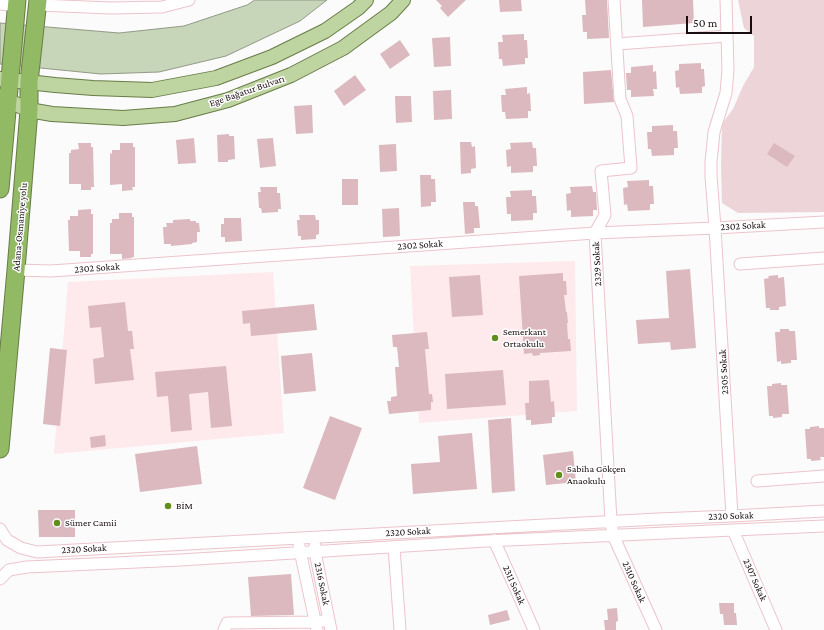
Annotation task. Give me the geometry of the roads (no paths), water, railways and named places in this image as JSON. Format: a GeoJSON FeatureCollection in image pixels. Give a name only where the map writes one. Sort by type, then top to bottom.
{"type":"FeatureCollection","features":[{"type":"Feature","properties":{"kind":"highway","name":"Adana-Osmaniye yolu"},"geometry":{"type":"LineString","coordinates":[[0,449],[29,110],[30,79],[38,2]]}},
{"type":"Feature","properties":{"kind":"highway"},"geometry":{"type":"LineString","coordinates":[[0,189],[4,100],[7,77],[11,4]]}},
{"type":"Feature","properties":{"kind":"main road"},"geometry":{"type":"LineString","coordinates":[[7,77],[30,79],[55,85],[152,90],[216,78],[272,57],[326,31],[358,8],[366,0]]}},
{"type":"Feature","properties":{"kind":"main road","name":"Ege Bağatur Bulvarı"},"geometry":{"type":"LineString","coordinates":[[4,100],[29,110],[52,114],[123,118],[175,114],[228,100],[291,76],[343,48],[391,13],[403,0]]}},
{"type":"Feature","properties":{"kind":"street"},"geometry":{"type":"LineString","coordinates":[[38,2],[111,8],[143,4],[162,7],[189,0]]}},
{"type":"Feature","properties":{"kind":"street","name":"2329 Sokak"},"geometry":{"type":"LineString","coordinates":[[613,535],[595,233],[605,215],[601,171],[631,168],[627,116],[620,99],[614,0]]}},
{"type":"Feature","properties":{"kind":"street","name":"2305 Sokak"},"geometry":{"type":"LineString","coordinates":[[726,0],[728,81],[724,101],[714,132],[711,162],[711,183],[716,228],[732,516]]}},
{"type":"Feature","properties":{"kind":"street"},"geometry":{"type":"LineString","coordinates":[[617,44],[727,36]]}},
{"type":"Feature","properties":{"kind":"street","name":"2302 Sokak"},"geometry":{"type":"LineString","coordinates":[[16,270],[51,271],[595,233],[824,222]]}},
{"type":"Feature","properties":{"kind":"street"},"geometry":{"type":"LineString","coordinates":[[740,264],[824,258]]}},
{"type":"Feature","properties":{"kind":"street"},"geometry":{"type":"LineString","coordinates":[[757,481],[824,476]]}},
{"type":"Feature","properties":{"kind":"street","name":"2320 Sokak"},"geometry":{"type":"LineString","coordinates":[[0,529],[7,540],[21,548],[37,552],[611,521],[824,512]]}},
{"type":"Feature","properties":{"kind":"street","name":"2320 Sokak"},"geometry":{"type":"LineString","coordinates":[[0,579],[9,570],[27,567],[181,560],[494,540],[824,526]]}},
{"type":"Feature","properties":{"kind":"street","name":"2307 Sokak"},"geometry":{"type":"LineString","coordinates":[[733,530],[776,630]]}},
{"type":"Feature","properties":{"kind":"street","name":"2310 Sokak"},"geometry":{"type":"LineString","coordinates":[[613,535],[656,630]]}},
{"type":"Feature","properties":{"kind":"street","name":"2316 Sokak"},"geometry":{"type":"LineString","coordinates":[[315,537],[315,552],[330,625]]}},
{"type":"Feature","properties":{"kind":"street","name":"2316 Sokak"},"geometry":{"type":"LineString","coordinates":[[296,538],[316,626]]}},
{"type":"Feature","properties":{"kind":"street","name":"2311 Sokak"},"geometry":{"type":"LineString","coordinates":[[494,540],[534,630]]}},
{"type":"Feature","properties":{"kind":"street"},"geometry":{"type":"LineString","coordinates":[[394,547],[400,630]]}},
{"type":"Feature","properties":{"kind":"street"},"geometry":{"type":"LineString","coordinates":[[224,630],[227,623],[265,626],[330,625]]}},
{"type":"Feature","properties":{"kind":"place","name":"Semerkant Ortaokulu"},"geometry":{"type":"Point","coordinates":[495,338]}},
{"type":"Feature","properties":{"kind":"place","name":"Sabiha Gökçen Anaokulu"},"geometry":{"type":"Point","coordinates":[559,475]}},
{"type":"Feature","properties":{"kind":"place","name":"BİM"},"geometry":{"type":"Point","coordinates":[168,506]}},
{"type":"Feature","properties":{"kind":"place","name":"Sümer Camii"},"geometry":{"type":"Point","coordinates":[57,523]}}]}
